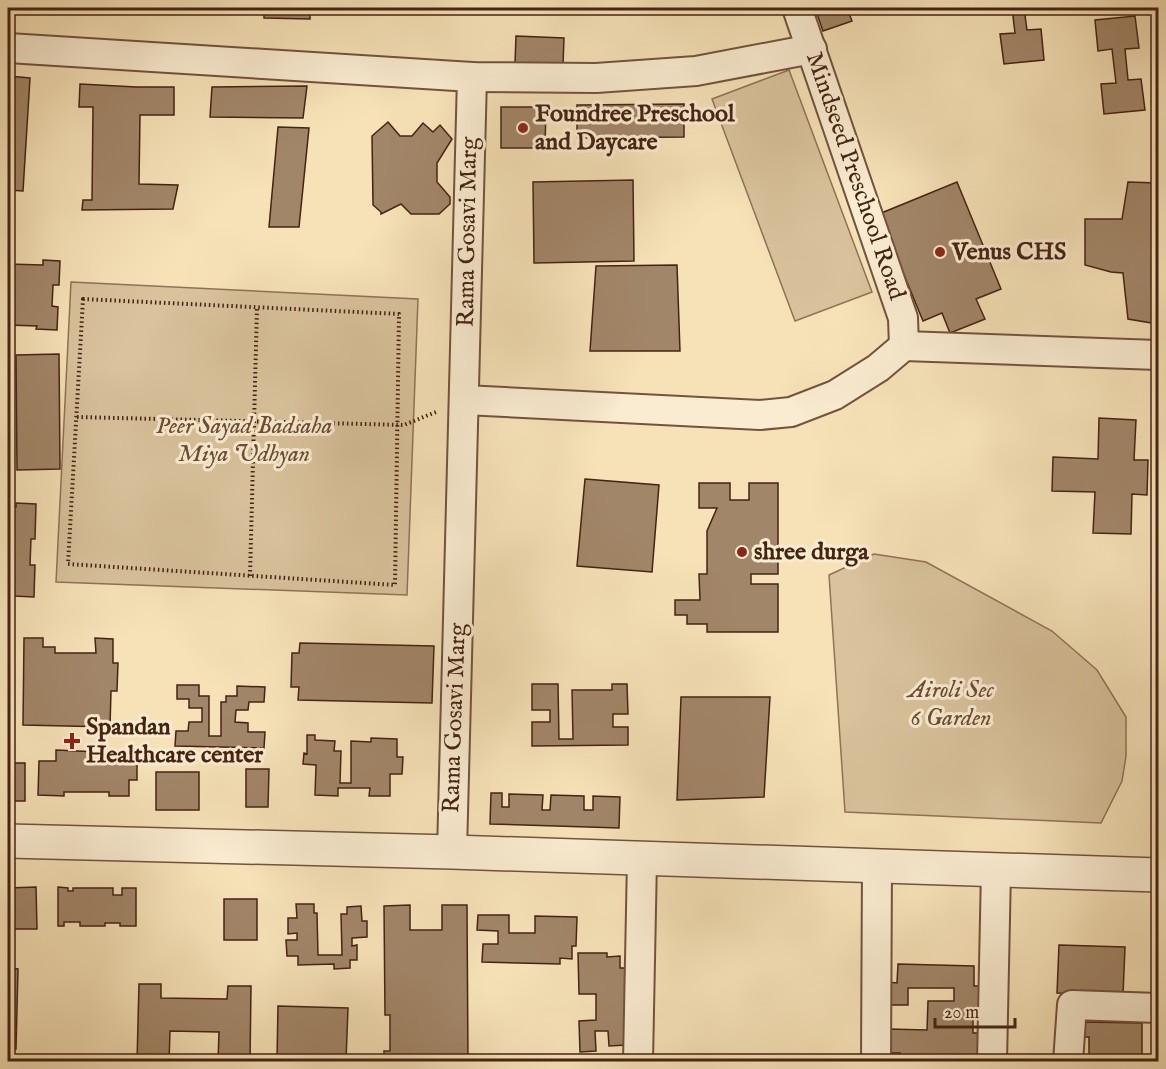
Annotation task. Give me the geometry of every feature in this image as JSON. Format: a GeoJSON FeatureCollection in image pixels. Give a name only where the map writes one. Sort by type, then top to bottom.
{"type":"FeatureCollection","features":[{"type":"Feature","properties":{"kind":"street","name":"Mindseed Preschool Road"},"geometry":{"type":"LineString","coordinates":[[797,8],[903,318],[904,346]]}},
{"type":"Feature","properties":{"kind":"street"},"geometry":{"type":"LineString","coordinates":[[8,48],[472,77],[596,78],[696,71],[812,49]]}},
{"type":"Feature","properties":{"kind":"street","name":"Rama Gosavi Marg"},"geometry":{"type":"LineString","coordinates":[[452,852],[472,77]]}},
{"type":"Feature","properties":{"kind":"street"},"geometry":{"type":"LineString","coordinates":[[464,400],[760,415],[791,412],[835,395],[878,368],[904,346],[1158,356]]}},
{"type":"Feature","properties":{"kind":"street"},"geometry":{"type":"LineString","coordinates":[[8,841],[452,852],[1158,875]]}},
{"type":"Feature","properties":{"kind":"street"},"geometry":{"type":"LineString","coordinates":[[638,1062],[642,859]]}},
{"type":"Feature","properties":{"kind":"street"},"geometry":{"type":"LineString","coordinates":[[876,1062],[877,866]]}},
{"type":"Feature","properties":{"kind":"street"},"geometry":{"type":"LineString","coordinates":[[992,1062],[996,870]]}},
{"type":"Feature","properties":{"kind":"street"},"geometry":{"type":"LineString","coordinates":[[1068,1062],[1072,1005],[1158,1008]]}},
{"type":"Feature","properties":{"kind":"path"},"geometry":{"type":"LineString","coordinates":[[83,299],[257,308],[399,314],[395,585],[68,564],[83,299]]}},
{"type":"Feature","properties":{"kind":"path"},"geometry":{"type":"LineString","coordinates":[[250,576],[257,308]]}},
{"type":"Feature","properties":{"kind":"path"},"geometry":{"type":"LineString","coordinates":[[77,417],[404,425],[464,400]]}},
{"type":"Feature","properties":{"kind":"green space"},"geometry":{"type":"Polygon","coordinates":[[[789,70],[872,292],[795,321],[712,99],[789,70]]]}},
{"type":"Feature","properties":{"kind":"green space","name":"Peer Sayad Badsaha Miya Udhyan"},"geometry":{"type":"Polygon","coordinates":[[[71,282],[418,299],[407,595],[56,582],[71,282]]]}},
{"type":"Feature","properties":{"kind":"green space","name":"Airoli Sec 6 Garden"},"geometry":{"type":"Polygon","coordinates":[[[874,554],[926,562],[1052,631],[1097,670],[1126,717],[1126,756],[1122,781],[1101,823],[845,812],[829,575],[874,554]]]}},
{"type":"Feature","properties":{"kind":"building"},"geometry":{"type":"Polygon","coordinates":[[[264,8],[332,8],[332,14],[310,14],[310,19],[264,18],[264,8]]]}},
{"type":"Feature","properties":{"kind":"building"},"geometry":{"type":"Polygon","coordinates":[[[815,8],[847,8],[852,21],[823,31],[815,8]]]}},
{"type":"Feature","properties":{"kind":"building"},"geometry":{"type":"Polygon","coordinates":[[[1012,8],[1024,8],[1027,30],[1041,29],[1044,60],[1004,64],[1000,34],[1015,33],[1012,8]]]}},
{"type":"Feature","properties":{"kind":"building"},"geometry":{"type":"Polygon","coordinates":[[[1135,16],[1139,48],[1125,49],[1128,80],[1141,79],[1145,110],[1104,114],[1101,84],[1116,83],[1112,49],[1098,51],[1095,20],[1135,16]]]}},
{"type":"Feature","properties":{"kind":"building"},"geometry":{"type":"Polygon","coordinates":[[[516,36],[564,38],[563,65],[515,63],[516,36]]]}},
{"type":"Feature","properties":{"kind":"building"},"geometry":{"type":"Polygon","coordinates":[[[8,76],[30,78],[23,191],[8,190],[8,76]]]}},
{"type":"Feature","properties":{"kind":"building"},"geometry":{"type":"Polygon","coordinates":[[[80,84],[174,87],[174,115],[140,115],[139,184],[178,185],[173,209],[82,210],[83,200],[92,200],[93,107],[79,107],[80,84]]]}},
{"type":"Feature","properties":{"kind":"building"},"geometry":{"type":"Polygon","coordinates":[[[307,86],[303,118],[210,117],[212,87],[307,86]]]}},
{"type":"Feature","properties":{"kind":"building"},"geometry":{"type":"Polygon","coordinates":[[[684,104],[684,137],[577,138],[577,105],[684,104]]]}},
{"type":"Feature","properties":{"kind":"building","name":"Foundree Preschool and Daycare"},"geometry":{"type":"Polygon","coordinates":[[[501,107],[546,107],[545,148],[501,148],[501,107]]]}},
{"type":"Feature","properties":{"kind":"building"},"geometry":{"type":"Polygon","coordinates":[[[388,122],[400,136],[412,136],[423,123],[433,132],[440,125],[452,139],[437,163],[437,182],[450,197],[450,204],[439,214],[411,214],[401,204],[381,214],[373,205],[372,136],[388,122]]]}},
{"type":"Feature","properties":{"kind":"building"},"geometry":{"type":"Polygon","coordinates":[[[278,127],[309,128],[299,227],[269,227],[278,127]]]}},
{"type":"Feature","properties":{"kind":"building"},"geometry":{"type":"Polygon","coordinates":[[[633,180],[634,261],[534,263],[533,182],[633,180]]]}},
{"type":"Feature","properties":{"kind":"building","name":"Venus CHS"},"geometry":{"type":"Polygon","coordinates":[[[957,182],[1001,289],[976,299],[985,319],[950,333],[942,313],[923,321],[879,214],[957,182]]]}},
{"type":"Feature","properties":{"kind":"building"},"geometry":{"type":"Polygon","coordinates":[[[1128,182],[1158,183],[1158,324],[1128,319],[1123,273],[1085,265],[1085,219],[1122,219],[1128,182]]]}},
{"type":"Feature","properties":{"kind":"building"},"geometry":{"type":"Polygon","coordinates":[[[43,260],[60,261],[59,285],[53,285],[52,306],[58,307],[57,330],[36,329],[37,326],[8,325],[8,264],[43,265],[43,260]]]}},
{"type":"Feature","properties":{"kind":"building"},"geometry":{"type":"Polygon","coordinates":[[[677,265],[680,351],[590,351],[596,266],[677,265]]]}},
{"type":"Feature","properties":{"kind":"building"},"geometry":{"type":"Polygon","coordinates":[[[59,354],[60,469],[17,470],[16,355],[59,354]]]}},
{"type":"Feature","properties":{"kind":"building"},"geometry":{"type":"Polygon","coordinates":[[[1099,418],[1136,420],[1134,460],[1148,460],[1147,495],[1132,494],[1131,534],[1093,533],[1095,492],[1052,491],[1053,457],[1098,459],[1099,418]]]}},
{"type":"Feature","properties":{"kind":"building"},"geometry":{"type":"Polygon","coordinates":[[[585,479],[659,485],[652,572],[577,566],[585,479]]]}},
{"type":"Feature","properties":{"kind":"building","name":"shree durga"},"geometry":{"type":"Polygon","coordinates":[[[699,483],[730,483],[730,500],[749,500],[749,483],[778,483],[778,574],[751,574],[751,584],[778,584],[778,632],[707,632],[707,624],[687,624],[687,615],[675,615],[675,600],[700,600],[699,574],[707,574],[707,531],[717,508],[699,508],[699,483]]]}},
{"type":"Feature","properties":{"kind":"building"},"geometry":{"type":"Polygon","coordinates":[[[16,503],[36,504],[35,539],[31,539],[30,565],[35,565],[34,597],[14,596],[14,593],[8,593],[8,507],[16,507],[16,503]]]}},
{"type":"Feature","properties":{"kind":"building"},"geometry":{"type":"Polygon","coordinates":[[[24,638],[43,638],[43,647],[55,647],[55,653],[96,653],[95,638],[113,639],[113,663],[118,663],[117,691],[111,691],[110,727],[23,725],[24,638]]]}},
{"type":"Feature","properties":{"kind":"building"},"geometry":{"type":"Polygon","coordinates":[[[300,643],[434,646],[432,703],[298,700],[299,687],[291,687],[292,653],[299,653],[300,643]]]}},
{"type":"Feature","properties":{"kind":"building"},"geometry":{"type":"Polygon","coordinates":[[[532,684],[558,684],[559,739],[573,739],[572,690],[612,690],[612,684],[627,684],[628,714],[613,714],[613,727],[628,727],[628,745],[532,746],[532,722],[550,722],[550,710],[532,710],[532,684]]]}},
{"type":"Feature","properties":{"kind":"building"},"geometry":{"type":"Polygon","coordinates":[[[177,685],[199,685],[199,696],[209,696],[209,736],[221,736],[221,702],[226,702],[226,696],[237,696],[237,686],[265,687],[264,702],[249,702],[248,710],[236,710],[235,722],[248,723],[248,732],[265,732],[264,748],[175,746],[176,731],[188,731],[189,722],[202,722],[202,708],[189,708],[189,699],[177,699],[177,685]]]}},
{"type":"Feature","properties":{"kind":"building"},"geometry":{"type":"Polygon","coordinates":[[[681,697],[770,697],[764,797],[677,800],[681,697]]]}},
{"type":"Feature","properties":{"kind":"building"},"geometry":{"type":"Polygon","coordinates":[[[307,735],[315,735],[315,740],[335,741],[334,751],[341,751],[340,783],[351,783],[351,741],[371,742],[371,738],[397,739],[397,757],[403,757],[402,774],[390,774],[390,796],[369,796],[370,788],[338,788],[338,796],[315,795],[316,765],[303,764],[304,753],[307,754],[307,735]]]}},
{"type":"Feature","properties":{"kind":"building"},"geometry":{"type":"Polygon","coordinates":[[[56,750],[137,751],[137,780],[129,780],[129,796],[109,796],[109,792],[64,792],[64,796],[38,795],[39,761],[56,761],[56,750]]]}},
{"type":"Feature","properties":{"kind":"building"},"geometry":{"type":"Polygon","coordinates":[[[8,763],[25,763],[25,801],[8,801],[8,763]]]}},
{"type":"Feature","properties":{"kind":"building"},"geometry":{"type":"Polygon","coordinates":[[[246,769],[269,769],[268,807],[246,807],[246,769]]]}},
{"type":"Feature","properties":{"kind":"building"},"geometry":{"type":"Polygon","coordinates":[[[156,772],[199,772],[199,810],[156,810],[156,772]]]}},
{"type":"Feature","properties":{"kind":"building"},"geometry":{"type":"Polygon","coordinates":[[[491,793],[502,793],[502,807],[509,807],[509,794],[543,795],[542,810],[550,810],[551,795],[584,796],[584,810],[593,810],[593,796],[620,797],[619,828],[490,824],[491,793]]]}},
{"type":"Feature","properties":{"kind":"building"},"geometry":{"type":"Polygon","coordinates":[[[36,887],[37,929],[8,929],[8,912],[12,912],[12,904],[8,904],[8,888],[36,887]]]}},
{"type":"Feature","properties":{"kind":"building"},"geometry":{"type":"Polygon","coordinates":[[[58,887],[68,888],[68,891],[73,891],[73,888],[113,888],[113,895],[122,895],[122,888],[136,888],[136,926],[105,923],[105,926],[80,926],[80,922],[64,922],[64,926],[58,926],[58,887]]]}},
{"type":"Feature","properties":{"kind":"building"},"geometry":{"type":"Polygon","coordinates":[[[224,899],[257,899],[257,940],[224,940],[224,899]]]}},
{"type":"Feature","properties":{"kind":"building"},"geometry":{"type":"Polygon","coordinates":[[[296,904],[314,904],[314,913],[317,913],[318,955],[342,955],[341,914],[347,914],[347,907],[361,906],[362,921],[367,921],[367,937],[352,938],[352,946],[357,945],[357,960],[350,960],[350,968],[334,969],[334,964],[298,965],[298,956],[287,956],[286,940],[297,940],[297,933],[288,934],[288,918],[297,918],[296,904]]]}},
{"type":"Feature","properties":{"kind":"building"},"geometry":{"type":"Polygon","coordinates":[[[410,905],[410,930],[442,930],[442,905],[467,905],[468,1062],[384,1062],[384,1051],[390,1051],[390,1015],[385,1015],[384,906],[410,905]]]}},
{"type":"Feature","properties":{"kind":"building"},"geometry":{"type":"Polygon","coordinates":[[[478,915],[509,915],[509,933],[535,933],[535,916],[577,917],[576,946],[572,946],[572,959],[560,958],[560,964],[482,962],[483,944],[498,944],[498,931],[477,930],[478,915]]]}},
{"type":"Feature","properties":{"kind":"building"},"geometry":{"type":"Polygon","coordinates":[[[1059,945],[1125,947],[1123,995],[1057,993],[1059,945]]]}},
{"type":"Feature","properties":{"kind":"building"},"geometry":{"type":"Polygon","coordinates":[[[578,953],[607,953],[607,957],[620,956],[620,968],[626,968],[627,1045],[609,1046],[608,1031],[595,1031],[596,1051],[580,1052],[579,1021],[596,1020],[596,994],[579,994],[578,953]]]}},
{"type":"Feature","properties":{"kind":"building"},"geometry":{"type":"Polygon","coordinates":[[[898,964],[974,966],[974,986],[981,986],[980,1011],[973,1010],[973,1033],[981,1033],[981,1056],[973,1056],[973,1062],[900,1062],[900,1053],[888,1053],[889,1029],[927,1030],[928,1001],[954,1001],[954,988],[908,988],[908,1005],[887,1005],[888,982],[897,983],[898,964]]]}},
{"type":"Feature","properties":{"kind":"building"},"geometry":{"type":"Polygon","coordinates":[[[8,968],[18,969],[16,1049],[8,1049],[8,968]]]}},
{"type":"Feature","properties":{"kind":"building"},"geometry":{"type":"Polygon","coordinates":[[[139,984],[161,984],[161,998],[227,999],[228,986],[251,986],[250,1062],[218,1062],[219,1032],[170,1031],[169,1062],[137,1062],[139,984]]]}},
{"type":"Feature","properties":{"kind":"building"},"geometry":{"type":"Polygon","coordinates":[[[278,1006],[348,1008],[346,1061],[277,1059],[278,1006]]]}},
{"type":"Feature","properties":{"kind":"building"},"geometry":{"type":"Polygon","coordinates":[[[1081,1022],[1142,1023],[1142,1062],[1089,1062],[1089,1037],[1081,1037],[1081,1022]]]}},
{"type":"Feature","properties":{"kind":"place","name":"Foundree Preschool and Daycare"},"geometry":{"type":"Point","coordinates":[523,128]}},
{"type":"Feature","properties":{"kind":"place","name":"Venus CHS"},"geometry":{"type":"Point","coordinates":[940,252]}},
{"type":"Feature","properties":{"kind":"place","name":"shree durga"},"geometry":{"type":"Point","coordinates":[742,552]}},
{"type":"Feature","properties":{"kind":"place","name":"Spandan Healthcare center"},"geometry":{"type":"Point","coordinates":[72,741]}}]}
